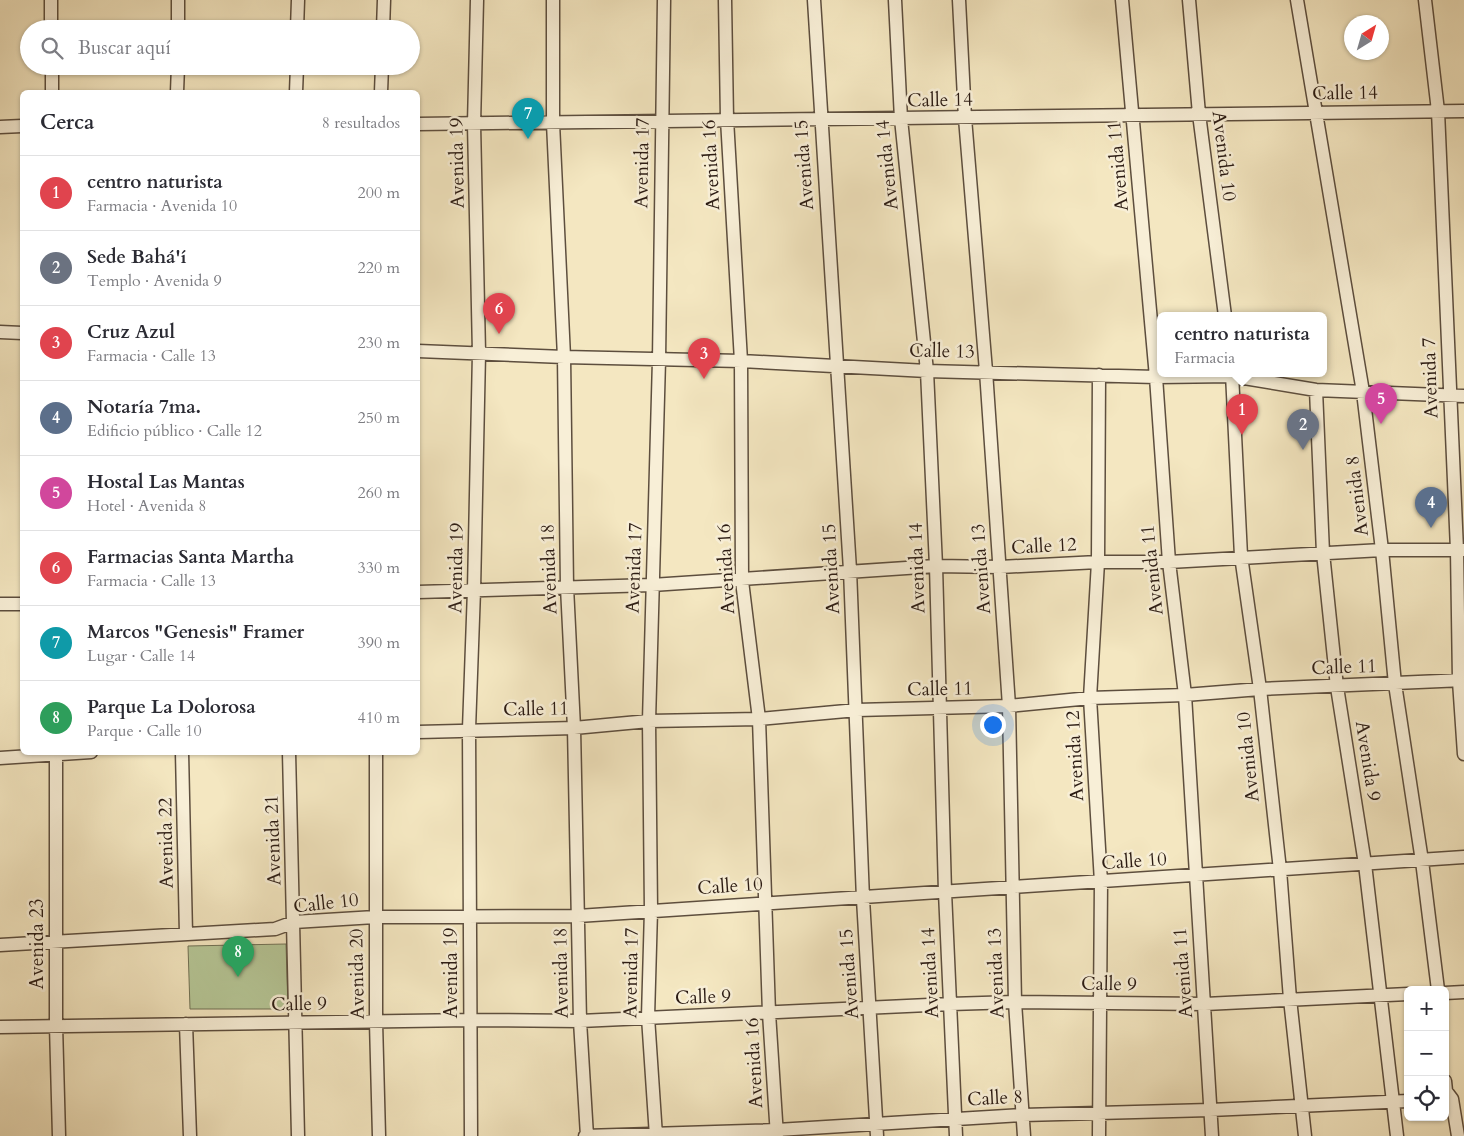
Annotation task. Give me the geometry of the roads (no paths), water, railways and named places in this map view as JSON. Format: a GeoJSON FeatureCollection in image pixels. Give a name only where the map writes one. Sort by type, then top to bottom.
{"type":"FeatureCollection","features":[{"type":"Feature","properties":{"kind":"street"},"geometry":{"type":"LineString","coordinates":[[51,0],[51,20]]}},
{"type":"Feature","properties":{"kind":"street"},"geometry":{"type":"LineString","coordinates":[[178,0],[178,20]]}},
{"type":"Feature","properties":{"kind":"street"},"geometry":{"type":"LineString","coordinates":[[297,20],[298,0]]}},
{"type":"Feature","properties":{"kind":"street"},"geometry":{"type":"LineString","coordinates":[[383,20],[384,0]]}},
{"type":"Feature","properties":{"kind":"street","name":"Avenida 19"},"geometry":{"type":"LineString","coordinates":[[471,1136],[469,729],[479,353],[474,124],[477,0]]}},
{"type":"Feature","properties":{"kind":"street","name":"Avenida 18"},"geometry":{"type":"LineString","coordinates":[[553,0],[553,123],[564,357],[567,587],[574,728],[580,1021],[586,1136]]}},
{"type":"Feature","properties":{"kind":"street","name":"Avenida 17"},"geometry":{"type":"LineString","coordinates":[[656,1135],[648,1017],[651,910],[649,721],[659,360],[664,0]]}},
{"type":"Feature","properties":{"kind":"street","name":"Avenida 16"},"geometry":{"type":"LineString","coordinates":[[725,0],[727,119],[741,361],[742,580],[759,719],[769,1013],[777,1133]]}},
{"type":"Feature","properties":{"kind":"street","name":"Avenida 15"},"geometry":{"type":"LineString","coordinates":[[814,0],[820,120],[850,570],[863,899],[877,1130]]}},
{"type":"Feature","properties":{"kind":"street","name":"Avenida 14"},"geometry":{"type":"LineString","coordinates":[[895,0],[901,119],[927,371],[936,566],[945,892],[956,1136]]}},
{"type":"Feature","properties":{"kind":"street","name":"Avenida 13"},"geometry":{"type":"LineString","coordinates":[[959,0],[965,118],[986,371],[1009,706],[1015,1002],[1024,1136]]}},
{"type":"Feature","properties":{"kind":"street","name":"Avenida 11"},"geometry":{"type":"LineString","coordinates":[[1122,0],[1156,377],[1169,562],[1185,695],[1212,1136]]}},
{"type":"Feature","properties":{"kind":"street","name":"Avenida 10"},"geometry":{"type":"LineString","coordinates":[[1189,0],[1199,114],[1224,312]]}},
{"type":"Feature","properties":{"kind":"street","name":"Avenida 8"},"geometry":{"type":"LineString","coordinates":[[1297,0],[1314,112],[1363,392],[1382,550],[1394,684],[1422,861],[1438,986]]}},
{"type":"Feature","properties":{"kind":"street","name":"Avenida 7"},"geometry":{"type":"LineString","coordinates":[[1425,0],[1438,111],[1449,395],[1460,550],[1461,681],[1464,754]]}},
{"type":"Feature","properties":{"kind":"street"},"geometry":{"type":"LineString","coordinates":[[52,75],[52,90]]}},
{"type":"Feature","properties":{"kind":"street"},"geometry":{"type":"LineString","coordinates":[[178,75],[178,90]]}},
{"type":"Feature","properties":{"kind":"street"},"geometry":{"type":"LineString","coordinates":[[296,90],[297,75]]}},
{"type":"Feature","properties":{"kind":"street"},"geometry":{"type":"LineString","coordinates":[[381,90],[382,75]]}},
{"type":"Feature","properties":{"kind":"street","name":"Calle 14"},"geometry":{"type":"LineString","coordinates":[[420,124],[553,123],[661,119],[820,120],[1464,111]]}},
{"type":"Feature","properties":{"kind":"street"},"geometry":{"type":"LineString","coordinates":[[0,126],[20,126]]}},
{"type":"Feature","properties":{"kind":"street"},"geometry":{"type":"LineString","coordinates":[[0,332],[20,333]]}},
{"type":"Feature","properties":{"kind":"street","name":"Calle 13"},"geometry":{"type":"LineString","coordinates":[[420,351],[659,360],[741,361],[927,371],[986,371],[1156,377]]}},
{"type":"Feature","properties":{"kind":"street","name":"Avenida 12"},"geometry":{"type":"LineString","coordinates":[[1099,374],[1098,562],[1090,698],[1101,882],[1099,1136]]}},
{"type":"Feature","properties":{"kind":"street","name":"Avenida 10"},"geometry":{"type":"LineString","coordinates":[[1232,377],[1241,556],[1260,689],[1280,870],[1290,999],[1305,1136]]}},
{"type":"Feature","properties":{"kind":"street","name":"Calle 13"},"geometry":{"type":"LineString","coordinates":[[1243,377],[1316,390],[1464,396]]}},
{"type":"Feature","properties":{"kind":"street","name":"Avenida 9"},"geometry":{"type":"LineString","coordinates":[[1316,390],[1323,553],[1337,687],[1365,864],[1397,1136]]}},
{"type":"Feature","properties":{"kind":"street","name":"Calle 12"},"geometry":{"type":"LineString","coordinates":[[420,592],[652,585],[742,580],[850,570],[936,566],[1000,567],[1098,562],[1169,562],[1241,556],[1382,550],[1460,550]]}},
{"type":"Feature","properties":{"kind":"street"},"geometry":{"type":"LineString","coordinates":[[0,604],[20,604]]}},
{"type":"Feature","properties":{"kind":"street","name":"Calle 11"},"geometry":{"type":"LineString","coordinates":[[420,732],[469,729],[574,728],[649,721],[759,719],[857,710],[1009,706],[1090,698],[1461,681]]}},
{"type":"Feature","properties":{"kind":"street"},"geometry":{"type":"LineString","coordinates":[[0,758],[34,755]]}},
{"type":"Feature","properties":{"kind":"street","name":"Avenida 23"},"geometry":{"type":"LineString","coordinates":[[56,755],[56,1025],[59,1136]]}},
{"type":"Feature","properties":{"kind":"street","name":"Avenida 22"},"geometry":{"type":"LineString","coordinates":[[182,755],[186,934]]}},
{"type":"Feature","properties":{"kind":"street","name":"Avenida 21"},"geometry":{"type":"LineString","coordinates":[[289,755],[298,1136]]}},
{"type":"Feature","properties":{"kind":"street","name":"Avenida 20"},"geometry":{"type":"LineString","coordinates":[[376,755],[375,917],[379,1136]]}},
{"type":"Feature","properties":{"kind":"street","name":"Calle 10"},"geometry":{"type":"LineString","coordinates":[[0,945],[275,929],[294,922],[375,917],[578,916],[765,902],[863,899],[1464,857]]}},
{"type":"Feature","properties":{"kind":"street"},"geometry":{"type":"LineString","coordinates":[[1449,993],[1464,992]]}},
{"type":"Feature","properties":{"kind":"street","name":"Calle 9"},"geometry":{"type":"LineString","coordinates":[[0,1027],[470,1020],[580,1021],[950,1004],[1099,1002],[1205,1004],[1404,994]]}},
{"type":"Feature","properties":{"kind":"street"},"geometry":{"type":"LineString","coordinates":[[186,1024],[190,1136]]}},
{"type":"Feature","properties":{"kind":"street"},"geometry":{"type":"LineString","coordinates":[[1454,1099],[1458,1136]]}},
{"type":"Feature","properties":{"kind":"street","name":"Calle 8"},"geometry":{"type":"LineString","coordinates":[[586,1136],[877,1130],[956,1120],[1023,1115],[1302,1107],[1404,1101]]}},
{"type":"Feature","properties":{"kind":"place","name":"Marcos \"Genesis\" Framer"},"geometry":{"type":"Point","coordinates":[528,139]}},
{"type":"Feature","properties":{"kind":"place","name":"Farmacias Santa Martha"},"geometry":{"type":"Point","coordinates":[499,334]}},
{"type":"Feature","properties":{"kind":"place","name":"Cruz Azul"},"geometry":{"type":"Point","coordinates":[704,379]}},
{"type":"Feature","properties":{"kind":"place","name":"Hostal Las Mantas"},"geometry":{"type":"Point","coordinates":[1381,424]}},
{"type":"Feature","properties":{"kind":"place","name":"centro naturista"},"geometry":{"type":"Point","coordinates":[1242,435]}},
{"type":"Feature","properties":{"kind":"place","name":"Sede Bahá'í"},"geometry":{"type":"Point","coordinates":[1303,450]}},
{"type":"Feature","properties":{"kind":"place","name":"Notaría 7ma."},"geometry":{"type":"Point","coordinates":[1431,528]}},
{"type":"Feature","properties":{"kind":"place","name":"Parque La Dolorosa"},"geometry":{"type":"Point","coordinates":[238,977]}}]}
